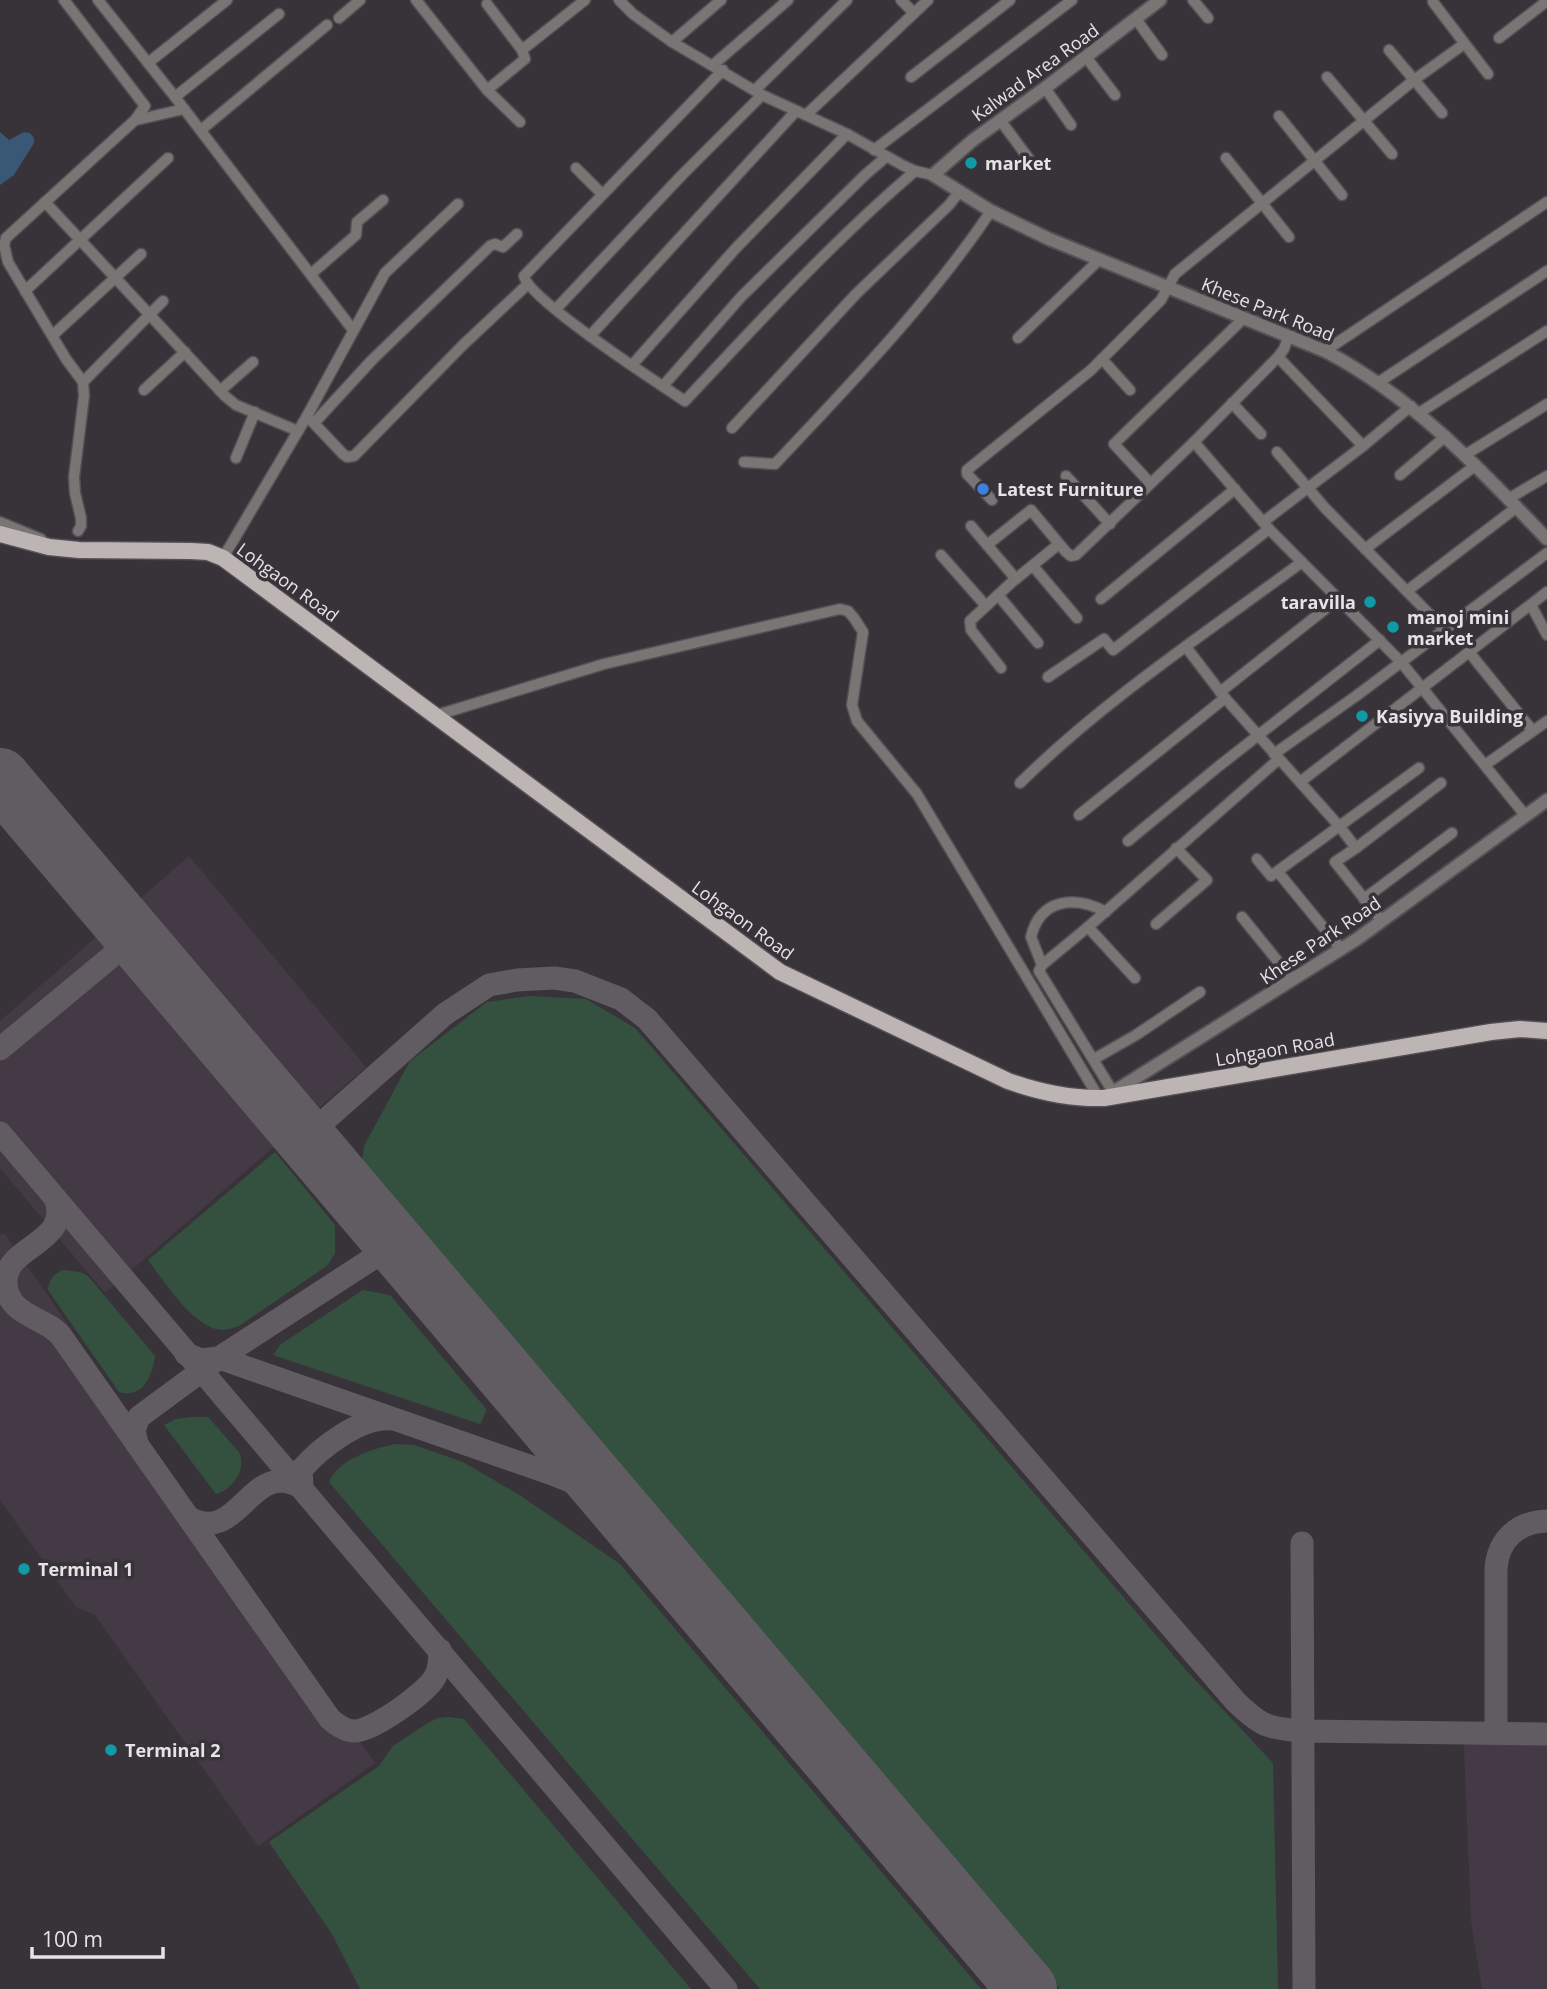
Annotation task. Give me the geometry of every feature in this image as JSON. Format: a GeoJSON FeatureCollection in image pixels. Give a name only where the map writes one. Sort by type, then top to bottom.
{"type":"FeatureCollection","features":[{"type":"Feature","properties":{"kind":"main road","name":"Lohgaon Road"},"geometry":{"type":"LineString","coordinates":[[0,534],[49,547],[208,552],[223,558],[780,972],[1029,1089],[1060,1095],[1105,1096],[1491,1032],[1520,1029],[1547,1031]]}},
{"type":"Feature","properties":{"kind":"street"},"geometry":{"type":"LineString","coordinates":[[64,0],[144,103],[144,110],[135,120],[6,238],[4,245],[8,262],[66,359],[83,382],[84,396],[74,477],[81,518],[78,531]]}},
{"type":"Feature","properties":{"kind":"street"},"geometry":{"type":"LineString","coordinates":[[98,0],[353,330]]}},
{"type":"Feature","properties":{"kind":"street"},"geometry":{"type":"LineString","coordinates":[[148,63],[227,0]]}},
{"type":"Feature","properties":{"kind":"street"},"geometry":{"type":"LineString","coordinates":[[339,18],[360,0]]}},
{"type":"Feature","properties":{"kind":"street"},"geometry":{"type":"LineString","coordinates":[[416,0],[487,90],[520,122]]}},
{"type":"Feature","properties":{"kind":"street"},"geometry":{"type":"LineString","coordinates":[[522,50],[585,0]]}},
{"type":"Feature","properties":{"kind":"street"},"geometry":{"type":"LineString","coordinates":[[619,0],[633,14],[672,42],[759,92],[847,134],[915,172],[933,175]]}},
{"type":"Feature","properties":{"kind":"street"},"geometry":{"type":"LineString","coordinates":[[672,42],[721,0]]}},
{"type":"Feature","properties":{"kind":"street"},"geometry":{"type":"LineString","coordinates":[[788,0],[718,67],[527,272],[524,276],[528,284],[590,336],[685,401],[808,270],[915,172]]}},
{"type":"Feature","properties":{"kind":"street"},"geometry":{"type":"LineString","coordinates":[[556,309],[847,0]]}},
{"type":"Feature","properties":{"kind":"street"},"geometry":{"type":"LineString","coordinates":[[901,0],[914,13]]}},
{"type":"Feature","properties":{"kind":"street"},"geometry":{"type":"LineString","coordinates":[[590,336],[801,113],[928,0]]}},
{"type":"Feature","properties":{"kind":"street"},"geometry":{"type":"LineString","coordinates":[[911,77],[1010,0]]}},
{"type":"Feature","properties":{"kind":"street"},"geometry":{"type":"LineString","coordinates":[[874,150],[1058,4],[1072,0]]}},
{"type":"Feature","properties":{"kind":"street","name":"Kalwad Area Road"},"geometry":{"type":"LineString","coordinates":[[933,175],[973,140],[1160,0]]}},
{"type":"Feature","properties":{"kind":"street"},"geometry":{"type":"LineString","coordinates":[[1193,0],[1208,18]]}},
{"type":"Feature","properties":{"kind":"street"},"geometry":{"type":"LineString","coordinates":[[487,90],[525,59],[522,50],[488,1]]}},
{"type":"Feature","properties":{"kind":"street"},"geometry":{"type":"LineString","coordinates":[[1499,38],[1547,1]]}},
{"type":"Feature","properties":{"kind":"street"},"geometry":{"type":"LineString","coordinates":[[1433,2],[1488,74]]}},
{"type":"Feature","properties":{"kind":"street"},"geometry":{"type":"LineString","coordinates":[[175,97],[279,14]]}},
{"type":"Feature","properties":{"kind":"street"},"geometry":{"type":"LineString","coordinates":[[1136,19],[1162,55]]}},
{"type":"Feature","properties":{"kind":"street"},"geometry":{"type":"LineString","coordinates":[[201,130],[327,25]]}},
{"type":"Feature","properties":{"kind":"street"},"geometry":{"type":"LineString","coordinates":[[992,500],[967,474],[967,470],[1060,397],[1102,359],[1161,300],[1175,274],[1363,120],[1464,44]]}},
{"type":"Feature","properties":{"kind":"street"},"geometry":{"type":"LineString","coordinates":[[1389,50],[1442,114]]}},
{"type":"Feature","properties":{"kind":"street"},"geometry":{"type":"LineString","coordinates":[[1086,57],[1115,95]]}},
{"type":"Feature","properties":{"kind":"street"},"geometry":{"type":"LineString","coordinates":[[1327,77],[1392,154]]}},
{"type":"Feature","properties":{"kind":"street"},"geometry":{"type":"LineString","coordinates":[[1045,88],[1071,125]]}},
{"type":"Feature","properties":{"kind":"street"},"geometry":{"type":"LineString","coordinates":[[135,120],[184,109]]}},
{"type":"Feature","properties":{"kind":"street"},"geometry":{"type":"LineString","coordinates":[[1279,116],[1342,195]]}},
{"type":"Feature","properties":{"kind":"street"},"geometry":{"type":"LineString","coordinates":[[1000,120],[1029,159]]}},
{"type":"Feature","properties":{"kind":"street"},"geometry":{"type":"LineString","coordinates":[[633,364],[736,248],[847,134]]}},
{"type":"Feature","properties":{"kind":"street"},"geometry":{"type":"LineString","coordinates":[[663,386],[741,298],[886,157]]}},
{"type":"Feature","properties":{"kind":"street"},"geometry":{"type":"LineString","coordinates":[[25,291],[167,158]]}},
{"type":"Feature","properties":{"kind":"street"},"geometry":{"type":"LineString","coordinates":[[1226,158],[1289,237]]}},
{"type":"Feature","properties":{"kind":"street"},"geometry":{"type":"LineString","coordinates":[[576,168],[602,194]]}},
{"type":"Feature","properties":{"kind":"street","name":"Khese Park Road"},"geometry":{"type":"LineString","coordinates":[[933,175],[992,211],[1049,239],[1325,351],[1379,382],[1446,436],[1547,539]]}},
{"type":"Feature","properties":{"kind":"street"},"geometry":{"type":"LineString","coordinates":[[732,428],[856,294],[949,205],[960,191]]}},
{"type":"Feature","properties":{"kind":"street"},"geometry":{"type":"LineString","coordinates":[[310,274],[356,234],[357,222],[383,200]]}},
{"type":"Feature","properties":{"kind":"street"},"geometry":{"type":"LineString","coordinates":[[45,202],[220,391],[236,405],[298,431]]}},
{"type":"Feature","properties":{"kind":"street"},"geometry":{"type":"LineString","coordinates":[[1325,351],[1547,202]]}},
{"type":"Feature","properties":{"kind":"street"},"geometry":{"type":"LineString","coordinates":[[311,419],[353,330],[385,273],[458,204]]}},
{"type":"Feature","properties":{"kind":"street"},"geometry":{"type":"LineString","coordinates":[[744,462],[775,464],[916,311],[992,211]]}},
{"type":"Feature","properties":{"kind":"street"},"geometry":{"type":"LineString","coordinates":[[223,558],[298,431],[490,246],[495,244],[503,247],[517,234]]}},
{"type":"Feature","properties":{"kind":"street"},"geometry":{"type":"LineString","coordinates":[[53,335],[141,254]]}},
{"type":"Feature","properties":{"kind":"street"},"geometry":{"type":"LineString","coordinates":[[1018,338],[1100,259]]}},
{"type":"Feature","properties":{"kind":"street"},"geometry":{"type":"LineString","coordinates":[[1379,382],[1547,271]]}},
{"type":"Feature","properties":{"kind":"street"},"geometry":{"type":"LineString","coordinates":[[311,419],[343,454],[347,457],[354,456],[464,344],[528,284]]}},
{"type":"Feature","properties":{"kind":"street"},"geometry":{"type":"LineString","coordinates":[[83,382],[163,300]]}},
{"type":"Feature","properties":{"kind":"street"},"geometry":{"type":"LineString","coordinates":[[1150,483],[1115,443],[1244,318]]}},
{"type":"Feature","properties":{"kind":"street"},"geometry":{"type":"LineString","coordinates":[[1048,677],[1104,639],[1113,650],[1363,446],[1415,409],[1547,331]]}},
{"type":"Feature","properties":{"kind":"street"},"geometry":{"type":"LineString","coordinates":[[987,544],[1031,510],[1066,552],[1072,556],[1076,555],[1278,357],[1288,337]]}},
{"type":"Feature","properties":{"kind":"street"},"geometry":{"type":"LineString","coordinates":[[144,390],[185,352]]}},
{"type":"Feature","properties":{"kind":"street"},"geometry":{"type":"LineString","coordinates":[[1278,357],[1363,446]]}},
{"type":"Feature","properties":{"kind":"street"},"geometry":{"type":"LineString","coordinates":[[1102,359],[1130,390]]}},
{"type":"Feature","properties":{"kind":"street"},"geometry":{"type":"LineString","coordinates":[[220,391],[253,362]]}},
{"type":"Feature","properties":{"kind":"street"},"geometry":{"type":"LineString","coordinates":[[1232,403],[1261,434]]}},
{"type":"Feature","properties":{"kind":"street"},"geometry":{"type":"LineString","coordinates":[[1465,456],[1547,404]]}},
{"type":"Feature","properties":{"kind":"street"},"geometry":{"type":"LineString","coordinates":[[236,458],[255,412]]}},
{"type":"Feature","properties":{"kind":"street"},"geometry":{"type":"LineString","coordinates":[[1400,475],[1446,436]]}},
{"type":"Feature","properties":{"kind":"street"},"geometry":{"type":"LineString","coordinates":[[1194,442],[1266,525],[1401,662],[1525,815]]}},
{"type":"Feature","properties":{"kind":"street"},"geometry":{"type":"LineString","coordinates":[[1277,452],[1308,489],[1444,629]]}},
{"type":"Feature","properties":{"kind":"street"},"geometry":{"type":"LineString","coordinates":[[1365,549],[1476,465]]}},
{"type":"Feature","properties":{"kind":"street"},"geometry":{"type":"LineString","coordinates":[[1066,476],[1110,524]]}},
{"type":"Feature","properties":{"kind":"street"},"geometry":{"type":"LineString","coordinates":[[1407,591],[1547,476]]}},
{"type":"Feature","properties":{"kind":"street"},"geometry":{"type":"LineString","coordinates":[[1101,599],[1235,489]]}},
{"type":"Feature","properties":{"kind":"street"},"geometry":{"type":"LineString","coordinates":[[0,522],[42,540],[49,547]]}},
{"type":"Feature","properties":{"kind":"street"},"geometry":{"type":"LineString","coordinates":[[971,526],[1016,579]]}},
{"type":"Feature","properties":{"kind":"street"},"geometry":{"type":"LineString","coordinates":[[1001,668],[969,626],[974,616],[1059,544]]}},
{"type":"Feature","properties":{"kind":"street"},"geometry":{"type":"LineString","coordinates":[[1105,1096],[1094,1059],[1040,971],[1042,965],[1105,912],[1276,756],[1547,554]]}},
{"type":"Feature","properties":{"kind":"street"},"geometry":{"type":"LineString","coordinates":[[941,555],[986,606]]}},
{"type":"Feature","properties":{"kind":"street"},"geometry":{"type":"LineString","coordinates":[[1020,783],[1055,748],[1302,562]]}},
{"type":"Feature","properties":{"kind":"street"},"geometry":{"type":"LineString","coordinates":[[1033,566],[1077,618]]}},
{"type":"Feature","properties":{"kind":"street"},"geometry":{"type":"LineString","coordinates":[[1300,782],[1547,592]]}},
{"type":"Feature","properties":{"kind":"street"},"geometry":{"type":"LineString","coordinates":[[998,595],[1038,643]]}},
{"type":"Feature","properties":{"kind":"street"},"geometry":{"type":"LineString","coordinates":[[1079,815],[1338,599]]}},
{"type":"Feature","properties":{"kind":"street"},"geometry":{"type":"LineString","coordinates":[[1531,605],[1547,635]]}},
{"type":"Feature","properties":{"kind":"street"},"geometry":{"type":"LineString","coordinates":[[437,715],[604,664],[785,620],[841,609],[848,611],[863,632],[852,705],[857,721],[917,794],[1105,1096]]}},
{"type":"Feature","properties":{"kind":"street"},"geometry":{"type":"LineString","coordinates":[[1128,841],[1380,640]]}},
{"type":"Feature","properties":{"kind":"street"},"geometry":{"type":"LineString","coordinates":[[1186,647],[1222,695],[1356,848]]}},
{"type":"Feature","properties":{"kind":"street"},"geometry":{"type":"LineString","coordinates":[[1469,652],[1532,730]]}},
{"type":"Feature","properties":{"kind":"street"},"geometry":{"type":"LineString","coordinates":[[1485,765],[1547,721]]}},
{"type":"Feature","properties":{"kind":"street"},"geometry":{"type":"LineString","coordinates":[[1256,859],[1271,876],[1419,768]]}},
{"type":"Feature","properties":{"kind":"street"},"geometry":{"type":"LineString","coordinates":[[1382,921],[1335,862],[1441,783]]}},
{"type":"Feature","properties":{"kind":"street","name":"Khese Park Road"},"geometry":{"type":"LineString","coordinates":[[1105,1096],[1341,949],[1547,800]]}},
{"type":"Feature","properties":{"kind":"street"},"geometry":{"type":"LineString","coordinates":[[1364,899],[1452,833]]}},
{"type":"Feature","properties":{"kind":"street"},"geometry":{"type":"LineString","coordinates":[[1156,924],[1207,880],[1176,848]]}},
{"type":"Feature","properties":{"kind":"street"},"geometry":{"type":"LineString","coordinates":[[1278,872],[1341,949]]}},
{"type":"Feature","properties":{"kind":"street"},"geometry":{"type":"LineString","coordinates":[[1042,965],[1031,937],[1034,926],[1046,909],[1054,905],[1087,904],[1105,912]]}},
{"type":"Feature","properties":{"kind":"street"},"geometry":{"type":"LineString","coordinates":[[1242,917],[1293,980]]}},
{"type":"Feature","properties":{"kind":"street"},"geometry":{"type":"LineString","coordinates":[[1088,927],[1135,978]]}},
{"type":"Feature","properties":{"kind":"street"},"geometry":{"type":"LineString","coordinates":[[1094,1059],[1136,1035],[1200,992]]}},
{"type":"Feature","properties":{"kind":"shaded area"},"geometry":{"type":"Polygon","coordinates":[[[189,856],[366,1067],[105,1293],[0,1168],[0,1021],[189,856]]]}},
{"type":"Feature","properties":{"kind":"shaded area"},"geometry":{"type":"Polygon","coordinates":[[[0,1234],[5,1234],[375,1763],[258,1846],[95,1615],[76,1607],[0,1500],[0,1234]]]}},
{"type":"Feature","properties":{"kind":"shaded area"},"geometry":{"type":"Polygon","coordinates":[[[1463,1723],[1547,1723],[1547,1989],[1482,1989],[1471,1921],[1463,1723]]]}},
{"type":"Feature","properties":{"kind":"green space"},"geometry":{"type":"Polygon","coordinates":[[[529,996],[586,999],[635,1028],[1186,1670],[1273,1763],[1278,1989],[1060,1989],[361,1169],[364,1146],[410,1061],[487,1002],[529,996]]]}},
{"type":"Feature","properties":{"kind":"green space"},"geometry":{"type":"Polygon","coordinates":[[[275,1152],[335,1225],[335,1253],[328,1265],[239,1326],[225,1330],[212,1328],[181,1303],[148,1260],[275,1152]]]}},
{"type":"Feature","properties":{"kind":"green space"},"geometry":{"type":"Polygon","coordinates":[[[63,1270],[88,1276],[155,1356],[149,1378],[140,1389],[127,1393],[119,1392],[48,1290],[52,1277],[63,1270]]]}},
{"type":"Feature","properties":{"kind":"green space"},"geometry":{"type":"Polygon","coordinates":[[[363,1290],[390,1295],[487,1410],[480,1424],[273,1355],[281,1344],[363,1290]]]}},
{"type":"Feature","properties":{"kind":"green space"},"geometry":{"type":"Polygon","coordinates":[[[208,1417],[239,1452],[241,1458],[237,1478],[228,1488],[216,1494],[164,1425],[176,1419],[208,1417]]]}},
{"type":"Feature","properties":{"kind":"green space"},"geometry":{"type":"Polygon","coordinates":[[[396,1444],[414,1445],[463,1462],[521,1496],[620,1564],[981,1989],[760,1989],[329,1482],[348,1461],[378,1448],[396,1444]]]}},
{"type":"Feature","properties":{"kind":"green space"},"geometry":{"type":"Polygon","coordinates":[[[448,1717],[464,1719],[691,1989],[360,1989],[332,1934],[269,1842],[379,1766],[393,1746],[428,1723],[448,1717]]]}},
{"type":"Feature","properties":{"kind":"water"},"geometry":{"type":"Polygon","coordinates":[[[0,132],[9,140],[24,132],[30,133],[34,143],[14,175],[0,185],[0,132]]]}},
{"type":"Feature","properties":{"kind":"taxiway"},"geometry":{"type":"LineString","coordinates":[[0,1049],[135,937]]}},
{"type":"Feature","properties":{"kind":"taxiway"},"geometry":{"type":"LineString","coordinates":[[305,1138],[445,1014],[489,985],[554,978],[575,981],[621,999],[647,1019],[1236,1702],[1252,1716],[1272,1727],[1302,1731],[1547,1734]]}},
{"type":"Feature","properties":{"kind":"taxiway"},"geometry":{"type":"LineString","coordinates":[[0,1133],[726,1989]]}},
{"type":"Feature","properties":{"kind":"taxiway"},"geometry":{"type":"LineString","coordinates":[[55,1198],[58,1213],[55,1225],[47,1235],[16,1259],[9,1269],[6,1281],[12,1302],[27,1315],[46,1324],[61,1336],[330,1719],[344,1729],[354,1731],[386,1718],[430,1684],[438,1670],[440,1650]]}},
{"type":"Feature","properties":{"kind":"taxiway"},"geometry":{"type":"LineString","coordinates":[[137,1444],[134,1430],[139,1417],[219,1358],[395,1244]]}},
{"type":"Feature","properties":{"kind":"taxiway"},"geometry":{"type":"LineString","coordinates":[[186,1354],[201,1360],[219,1358],[555,1475],[610,1497]]}},
{"type":"Feature","properties":{"kind":"taxiway"},"geometry":{"type":"LineString","coordinates":[[189,1518],[204,1523],[216,1522],[238,1509],[268,1484],[283,1481],[302,1487],[301,1470],[330,1443],[354,1428],[379,1419],[391,1419]]}},
{"type":"Feature","properties":{"kind":"taxiway"},"geometry":{"type":"LineString","coordinates":[[555,1475],[562,1458],[561,1440]]}},
{"type":"Feature","properties":{"kind":"taxiway"},"geometry":{"type":"LineString","coordinates":[[1496,1733],[1498,1558],[1511,1534],[1527,1525],[1547,1521]]}},
{"type":"Feature","properties":{"kind":"taxiway"},"geometry":{"type":"LineString","coordinates":[[1302,1543],[1304,1989]]}},
{"type":"Feature","properties":{"kind":"runway"},"geometry":{"type":"LineString","coordinates":[[0,778],[1027,1989]]}},
{"type":"Feature","properties":{"kind":"place","name":"market"},"geometry":{"type":"Point","coordinates":[971,163]}},
{"type":"Feature","properties":{"kind":"place","name":"Latest Furniture"},"geometry":{"type":"Point","coordinates":[983,489]}},
{"type":"Feature","properties":{"kind":"place","name":"taravilla"},"geometry":{"type":"Point","coordinates":[1370,602]}},
{"type":"Feature","properties":{"kind":"place","name":"manoj mini market"},"geometry":{"type":"Point","coordinates":[1393,627]}},
{"type":"Feature","properties":{"kind":"place","name":"Kasiyya Building"},"geometry":{"type":"Point","coordinates":[1362,716]}},
{"type":"Feature","properties":{"kind":"place","name":"Terminal 1"},"geometry":{"type":"Point","coordinates":[24,1569]}},
{"type":"Feature","properties":{"kind":"place","name":"Terminal 2"},"geometry":{"type":"Point","coordinates":[111,1750]}}]}
